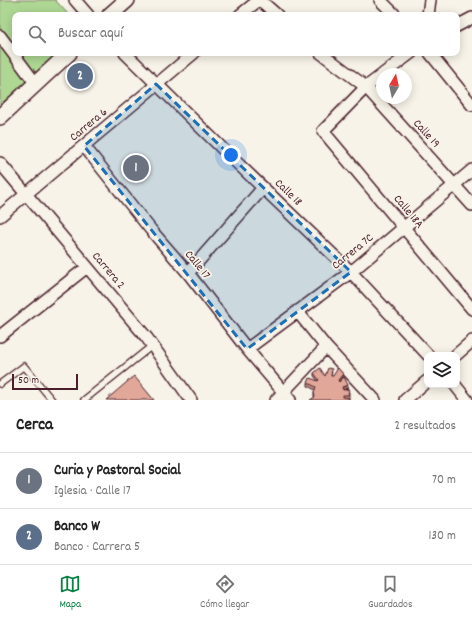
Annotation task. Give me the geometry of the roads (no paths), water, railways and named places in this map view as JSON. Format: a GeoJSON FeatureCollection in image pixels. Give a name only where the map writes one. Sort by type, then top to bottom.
{"type":"FeatureCollection","features":[{"type":"Feature","properties":{"kind":"street"},"geometry":{"type":"LineString","coordinates":[[75,0],[85,12]]}},
{"type":"Feature","properties":{"kind":"street"},"geometry":{"type":"LineString","coordinates":[[113,12],[127,0]]}},
{"type":"Feature","properties":{"kind":"street"},"geometry":{"type":"LineString","coordinates":[[244,12],[259,0],[273,12]]}},
{"type":"Feature","properties":{"kind":"street"},"geometry":{"type":"LineString","coordinates":[[380,0],[391,12]]}},
{"type":"Feature","properties":{"kind":"street"},"geometry":{"type":"LineString","coordinates":[[428,12],[430,0]]}},
{"type":"Feature","properties":{"kind":"street"},"geometry":{"type":"LineString","coordinates":[[460,24],[472,18]]}},
{"type":"Feature","properties":{"kind":"street"},"geometry":{"type":"LineString","coordinates":[[0,36],[12,52]]}},
{"type":"Feature","properties":{"kind":"street"},"geometry":{"type":"LineString","coordinates":[[15,56],[36,84]]}},
{"type":"Feature","properties":{"kind":"street"},"geometry":{"type":"LineString","coordinates":[[0,117],[67,56]]}},
{"type":"Feature","properties":{"kind":"street","name":"Calle 18"},"geometry":{"type":"LineString","coordinates":[[129,56],[351,272],[425,352]]}},
{"type":"Feature","properties":{"kind":"street","name":"Carrera 6"},"geometry":{"type":"LineString","coordinates":[[0,216],[190,56]]}},
{"type":"Feature","properties":{"kind":"street","name":"Calle 19"},"geometry":{"type":"LineString","coordinates":[[325,56],[366,87],[455,185],[472,206]]}},
{"type":"Feature","properties":{"kind":"street"},"geometry":{"type":"LineString","coordinates":[[392,68],[407,56]]}},
{"type":"Feature","properties":{"kind":"street"},"geometry":{"type":"LineString","coordinates":[[432,56],[472,105]]}},
{"type":"Feature","properties":{"kind":"street"},"geometry":{"type":"LineString","coordinates":[[366,87],[376,80]]}},
{"type":"Feature","properties":{"kind":"street","name":"Calle 18A"},"geometry":{"type":"LineString","coordinates":[[366,87],[323,131],[472,308]]}},
{"type":"Feature","properties":{"kind":"street","name":"Calle 17"},"geometry":{"type":"LineString","coordinates":[[84,146],[248,349],[283,398]]}},
{"type":"Feature","properties":{"kind":"street","name":"Carrera 2"},"geometry":{"type":"LineString","coordinates":[[0,163],[153,346],[191,400]]}},
{"type":"Feature","properties":{"kind":"street","name":"Carrera 7C"},"geometry":{"type":"LineString","coordinates":[[248,349],[351,272],[472,170]]}},
{"type":"Feature","properties":{"kind":"street"},"geometry":{"type":"LineString","coordinates":[[188,274],[264,188]]}},
{"type":"Feature","properties":{"kind":"street"},"geometry":{"type":"LineString","coordinates":[[0,336],[87,267]]}},
{"type":"Feature","properties":{"kind":"street"},"geometry":{"type":"LineString","coordinates":[[297,311],[326,347],[375,400]]}},
{"type":"Feature","properties":{"kind":"street"},"geometry":{"type":"LineString","coordinates":[[459,352],[472,341]]}},
{"type":"Feature","properties":{"kind":"street"},"geometry":{"type":"LineString","coordinates":[[283,398],[326,347]]}},
{"type":"Feature","properties":{"kind":"street"},"geometry":{"type":"LineString","coordinates":[[405,400],[424,384]]}},
{"type":"Feature","properties":{"kind":"street"},"geometry":{"type":"LineString","coordinates":[[457,388],[467,400]]}},
{"type":"Feature","properties":{"kind":"lane"},"geometry":{"type":"LineString","coordinates":[[84,400],[153,346]]}},
{"type":"Feature","properties":{"kind":"lane"},"geometry":{"type":"LineString","coordinates":[[0,384],[24,366],[52,400]]}},
{"type":"Feature","properties":{"kind":"place","name":"Banco W"},"geometry":{"type":"Point","coordinates":[80,76]}},
{"type":"Feature","properties":{"kind":"place","name":"Curia y Pastoral Social"},"geometry":{"type":"Point","coordinates":[136,168]}}]}
